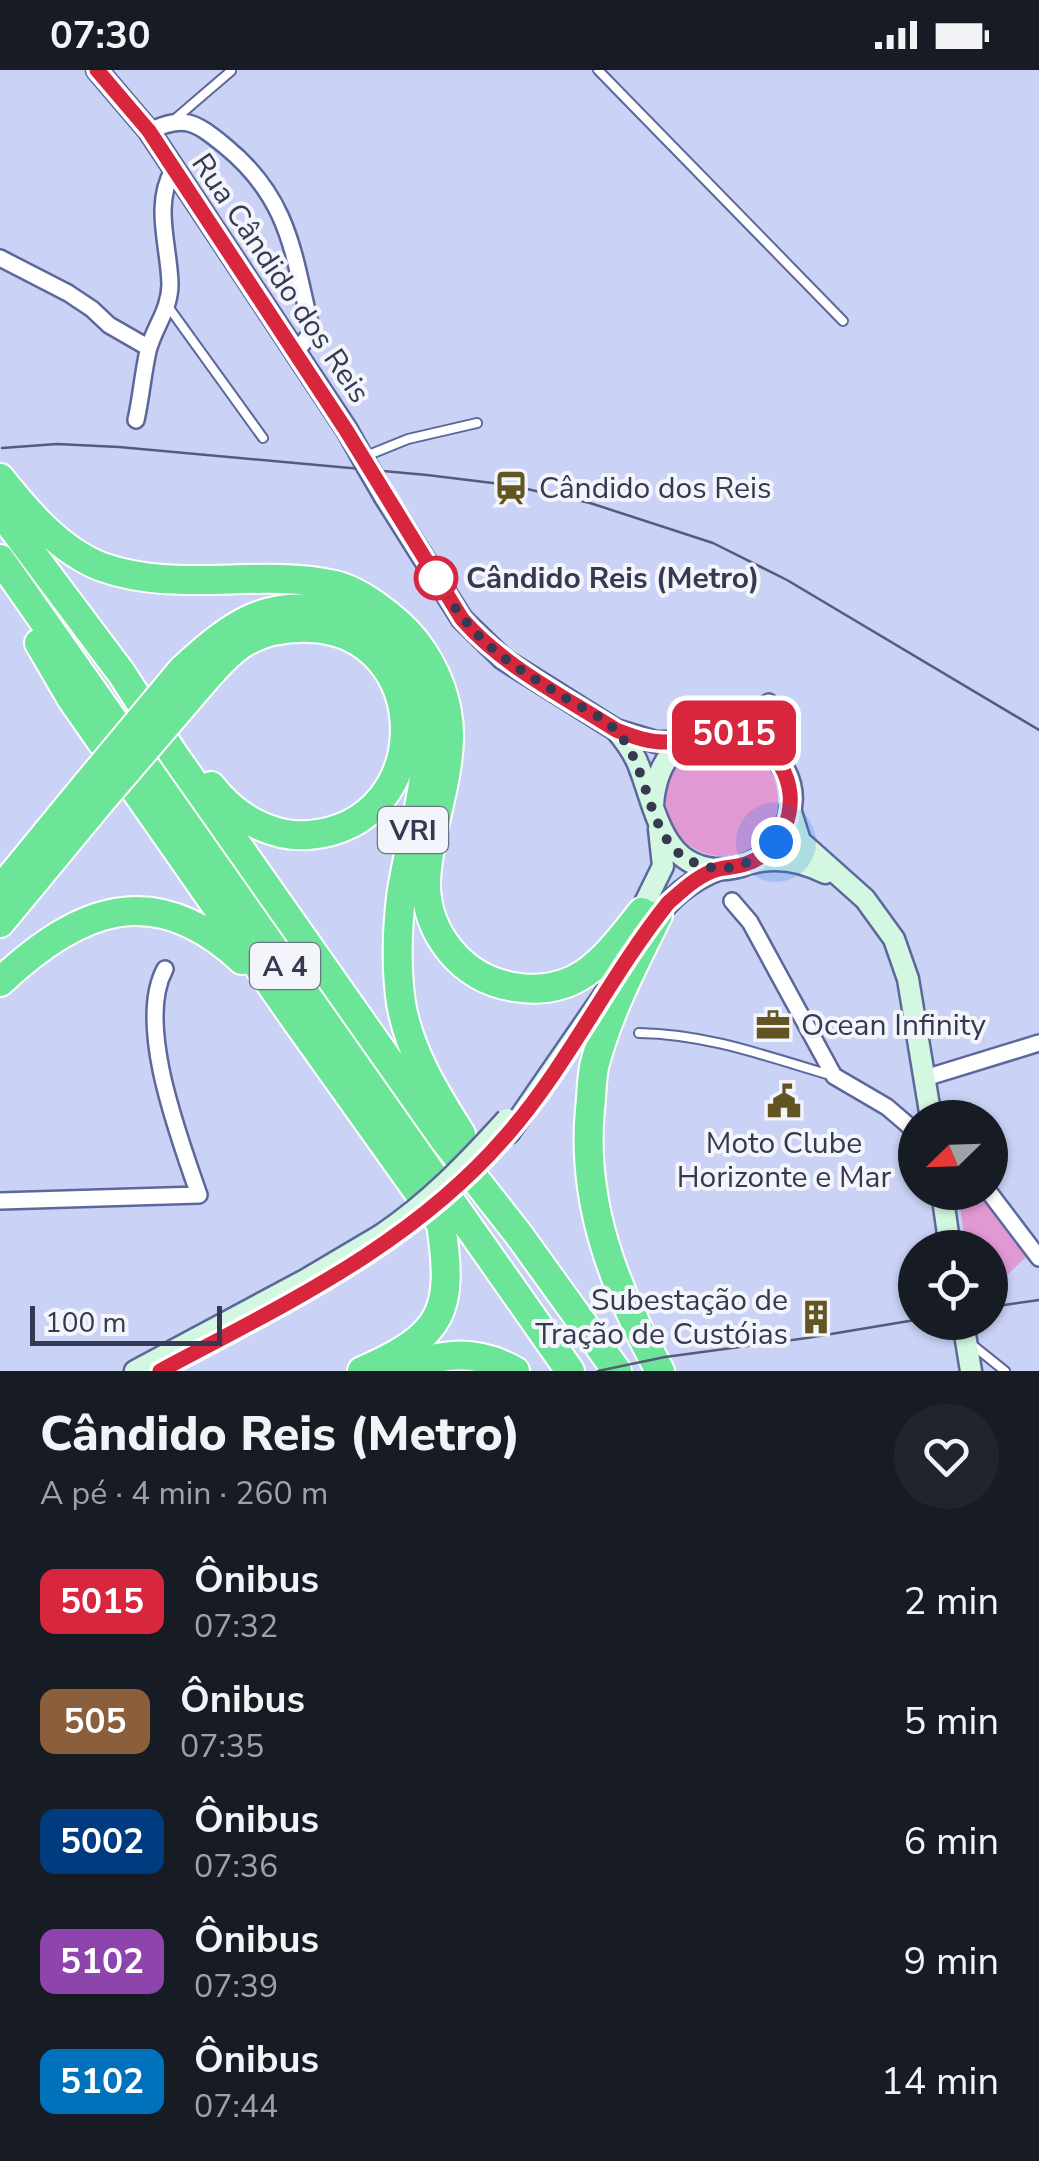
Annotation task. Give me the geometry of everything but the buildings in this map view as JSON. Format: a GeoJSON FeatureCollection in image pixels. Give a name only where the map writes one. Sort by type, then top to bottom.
{"type":"FeatureCollection","features":[{"type":"Feature","properties":{"kind":"highway"},"geometry":{"type":"LineString","coordinates":[[0,478],[53,536],[99,566],[152,579],[292,580],[339,586],[391,615],[434,668],[446,703],[447,759],[426,881],[430,914],[444,944],[476,975],[496,985],[543,989],[564,984],[586,974],[650,914]]}},
{"type":"Feature","properties":{"kind":"highway","name":"A 4"},"geometry":{"type":"LineString","coordinates":[[0,511],[122,674],[172,752],[432,1122],[519,1234],[617,1371]]}},
{"type":"Feature","properties":{"kind":"highway","name":"A 4"},"geometry":{"type":"LineString","coordinates":[[0,560],[570,1371]]}},
{"type":"Feature","properties":{"kind":"highway"},"geometry":{"type":"LineString","coordinates":[[0,577],[72,698],[294,1019],[441,1224],[532,1343],[559,1371]]}},
{"type":"Feature","properties":{"kind":"highway","name":"VRI"},"geometry":{"type":"LineString","coordinates":[[189,680],[198,641],[225,618],[256,600],[307,590],[361,599]]}},
{"type":"Feature","properties":{"kind":"highway","name":"VRI"},"geometry":{"type":"LineString","coordinates":[[0,890],[94,793],[232,627],[281,608],[308,606],[347,615],[378,633],[398,652],[416,680],[426,713],[427,752],[397,944],[401,1003],[420,1062],[519,1234]]}},
{"type":"Feature","properties":{"kind":"highway","name":"VRI"},"geometry":{"type":"LineString","coordinates":[[122,674],[222,800],[251,823],[300,836],[326,833],[351,825],[374,808],[392,786],[404,756],[407,727],[400,695],[385,668],[366,649],[343,635],[289,628],[266,633],[242,644],[189,680]]}},
{"type":"Feature","properties":{"kind":"highway","name":"VRI"},"geometry":{"type":"LineString","coordinates":[[0,923],[94,793]]}},
{"type":"Feature","properties":{"kind":"highway"},"geometry":{"type":"LineString","coordinates":[[0,982],[26,958],[77,924],[105,914],[138,910],[180,917],[222,940],[294,1019]]}},
{"type":"Feature","properties":{"kind":"highway"},"geometry":{"type":"LineString","coordinates":[[650,914],[594,1067],[586,1146],[598,1230],[627,1311],[660,1371]]}},
{"type":"Feature","properties":{"kind":"highway"},"geometry":{"type":"LineString","coordinates":[[362,1371],[416,1343],[439,1315],[448,1284],[441,1224]]}},
{"type":"Feature","properties":{"kind":"highway"},"geometry":{"type":"LineString","coordinates":[[398,1371],[417,1362],[457,1354],[492,1360],[515,1371]]}},
{"type":"Feature","properties":{"kind":"main road","name":"Rua Cândido dos Reis"},"geometry":{"type":"LineString","coordinates":[[97,70],[149,131],[462,619],[480,640],[503,659],[616,730],[654,742],[685,742],[704,733],[726,731]]}},
{"type":"Feature","properties":{"kind":"main road","name":"Rua Cândido dos Reis"},"geometry":{"type":"LineString","coordinates":[[616,730],[639,766],[658,827],[663,866],[650,914]]}},
{"type":"Feature","properties":{"kind":"main road"},"geometry":{"type":"LineString","coordinates":[[726,731],[762,744],[776,758],[790,790],[786,826],[763,856],[746,865]]}},
{"type":"Feature","properties":{"kind":"main road"},"geometry":{"type":"LineString","coordinates":[[653,804],[660,769],[685,742]]}},
{"type":"Feature","properties":{"kind":"main road"},"geometry":{"type":"LineString","coordinates":[[790,807],[800,841],[865,899],[881,918],[902,959],[928,1100]]}},
{"type":"Feature","properties":{"kind":"main road"},"geometry":{"type":"LineString","coordinates":[[658,827],[683,857],[701,866],[720,869]]}},
{"type":"Feature","properties":{"kind":"main road"},"geometry":{"type":"LineString","coordinates":[[160,1371],[312,1289],[464,1182],[508,1126],[650,914],[701,876],[762,860],[804,862],[865,899]]}},
{"type":"Feature","properties":{"kind":"main road"},"geometry":{"type":"LineString","coordinates":[[134,1371],[385,1239]]}},
{"type":"Feature","properties":{"kind":"main road"},"geometry":{"type":"LineString","coordinates":[[966,1340],[971,1371]]}},
{"type":"Feature","properties":{"kind":"street"},"geometry":{"type":"LineString","coordinates":[[149,131],[175,120],[196,125],[256,174],[271,193],[290,240],[312,332],[295,354]]}},
{"type":"Feature","properties":{"kind":"street"},"geometry":{"type":"LineString","coordinates":[[136,420],[149,348],[167,305],[169,261],[162,210],[164,187],[173,170]]}},
{"type":"Feature","properties":{"kind":"street"},"geometry":{"type":"LineString","coordinates":[[162,210],[194,202]]}},
{"type":"Feature","properties":{"kind":"street"},"geometry":{"type":"LineString","coordinates":[[0,258],[68,293],[93,309],[109,326],[149,348]]}},
{"type":"Feature","properties":{"kind":"street"},"geometry":{"type":"LineString","coordinates":[[726,731],[769,702]]}},
{"type":"Feature","properties":{"kind":"street"},"geometry":{"type":"LineString","coordinates":[[776,758],[788,713]]}},
{"type":"Feature","properties":{"kind":"street"},"geometry":{"type":"LineString","coordinates":[[732,901],[750,922],[834,1076],[898,1116]]}},
{"type":"Feature","properties":{"kind":"street"},"geometry":{"type":"LineString","coordinates":[[0,1202],[199,1195],[162,1073],[157,984],[165,969]]}},
{"type":"Feature","properties":{"kind":"street"},"geometry":{"type":"LineString","coordinates":[[925,1078],[1039,1043]]}},
{"type":"Feature","properties":{"kind":"street"},"geometry":{"type":"LineString","coordinates":[[1002,1210],[1039,1258]]}},
{"type":"Feature","properties":{"kind":"lane"},"geometry":{"type":"LineString","coordinates":[[598,70],[843,321]]}},
{"type":"Feature","properties":{"kind":"lane"},"geometry":{"type":"LineString","coordinates":[[175,120],[231,71]]}},
{"type":"Feature","properties":{"kind":"lane"},"geometry":{"type":"LineString","coordinates":[[167,305],[263,438]]}},
{"type":"Feature","properties":{"kind":"lane"},"geometry":{"type":"LineString","coordinates":[[364,462],[408,440],[477,424]]}},
{"type":"Feature","properties":{"kind":"lane"},"geometry":{"type":"LineString","coordinates":[[639,1033],[681,1034],[726,1043],[834,1076]]}},
{"type":"Feature","properties":{"kind":"lane"},"geometry":{"type":"LineString","coordinates":[[973,1340],[1005,1371]]}},
{"type":"Feature","properties":{"kind":"shaded area"},"geometry":{"type":"Polygon","coordinates":[[[722,744],[743,748],[762,760],[774,779],[778,800],[774,821],[762,840],[743,852],[722,856],[701,852],[682,840],[670,821],[666,800],[670,779],[682,760],[701,748],[722,744]]]}},
{"type":"Feature","properties":{"kind":"shaded area"},"geometry":{"type":"Polygon","coordinates":[[[961,1210],[994,1210],[1029,1254],[1008,1274],[1008,1230],[963,1230],[961,1210]]]}},
{"type":"Feature","properties":{"kind":"tram line"},"geometry":{"type":"LineString","coordinates":[[2,448],[57,444],[119,447],[427,475],[509,485],[590,503],[713,543],[787,580],[1039,730]]}},
{"type":"Feature","properties":{"kind":"tram line"},"geometry":{"type":"LineString","coordinates":[[1008,1304],[1039,1300]]}},
{"type":"Feature","properties":{"kind":"tram line"},"geometry":{"type":"LineString","coordinates":[[598,1371],[665,1357],[898,1323]]}},
{"type":"Feature","properties":{"kind":"bus line","name":"5015"},"geometry":{"type":"LineString","coordinates":[[97,70],[149,131],[346,430],[462,619],[480,640],[503,659],[616,730],[634,737],[654,742],[685,742],[704,733],[726,731],[762,744],[776,758],[790,790],[786,826],[776,842],[763,856],[746,865],[701,876],[668,903],[509,1134],[464,1182],[389,1242],[312,1289],[160,1371]]}},
{"type":"Feature","properties":{"kind":"place","name":"Cândido dos Reis"},"geometry":{"type":"Point","coordinates":[511,488]}},
{"type":"Feature","properties":{"kind":"place","name":"Cândido Reis (Metro)"},"geometry":{"type":"Point","coordinates":[436,578]}},
{"type":"Feature","properties":{"kind":"place","name":"Ocean Infinity"},"geometry":{"type":"Point","coordinates":[773,1025]}},
{"type":"Feature","properties":{"kind":"place","name":"Moto Clube Horizonte e Mar"},"geometry":{"type":"Point","coordinates":[784,1101]}},
{"type":"Feature","properties":{"kind":"place","name":"Subestação de Tração de Custóias"},"geometry":{"type":"Point","coordinates":[816,1317]}},
{"type":"Feature","properties":{"kind":"route"},"geometry":{"type":"LineString","coordinates":[[436,578],[480,640],[503,659],[616,730],[639,766],[658,827],[683,857],[701,866],[734,868],[763,856],[776,842]]}}]}
